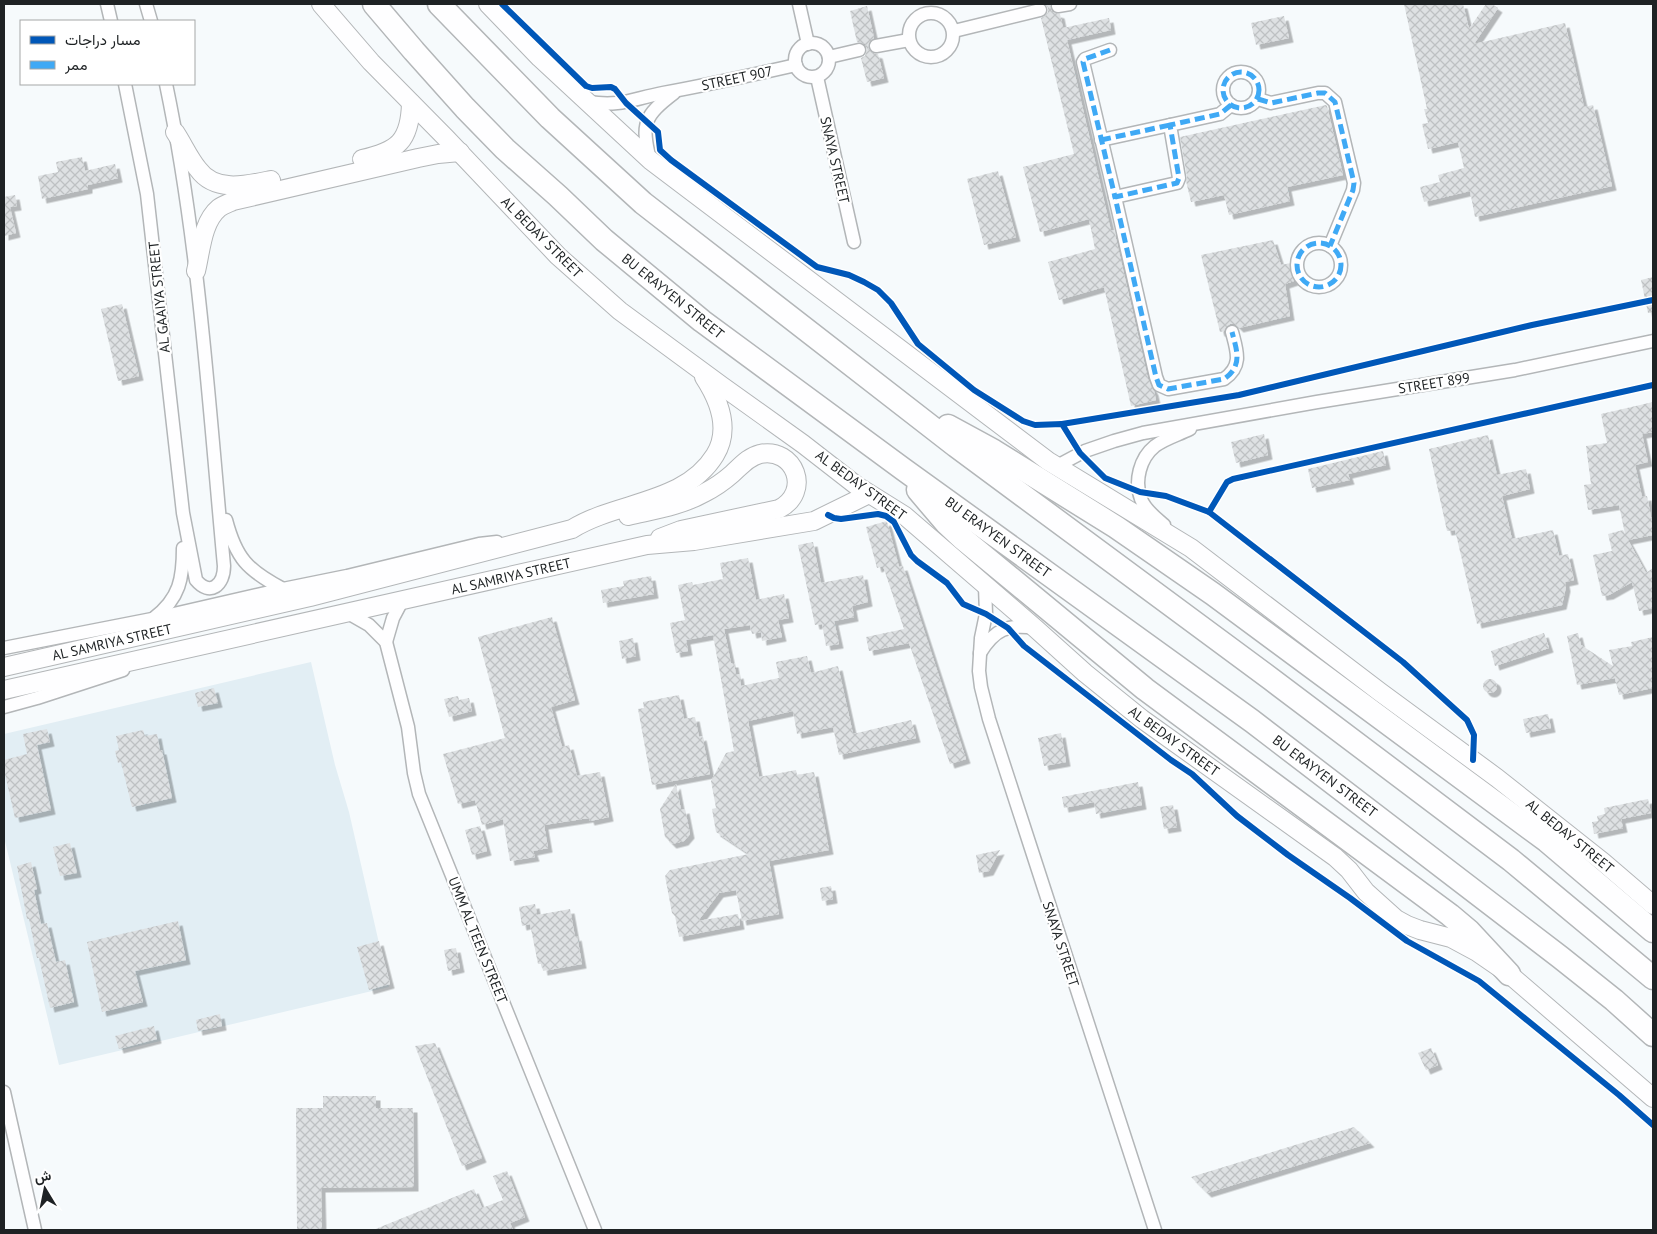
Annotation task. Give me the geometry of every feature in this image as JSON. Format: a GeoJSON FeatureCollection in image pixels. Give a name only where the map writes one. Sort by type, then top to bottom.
{"type":"FeatureCollection","features":[{"type":"Feature","properties":{"kind":"highway","name":"BU ERAYYEN STREET"},"geometry":{"type":"LineString","coordinates":[[374,4],[465,108],[505,149],[604,240],[702,321],[1252,721],[1560,957],[1614,1000],[1653,1035]]}},
{"type":"Feature","properties":{"kind":"highway"},"geometry":{"type":"LineString","coordinates":[[439,4],[550,118],[643,203],[917,415],[1503,854],[1653,978]]}},
{"type":"Feature","properties":{"kind":"highway"},"geometry":{"type":"LineString","coordinates":[[917,415],[945,425],[977,441],[1116,527],[1213,594],[1546,841],[1653,931]]}},
{"type":"Feature","properties":{"kind":"highway"},"geometry":{"type":"LineString","coordinates":[[903,469],[946,523],[962,538],[1145,689],[1469,931],[1509,974]]}},
{"type":"Feature","properties":{"kind":"main road","name":"AL BEDAY STREET"},"geometry":{"type":"LineString","coordinates":[[320,4],[371,62],[460,152],[558,256],[620,311],[803,444],[857,486],[905,516],[1085,673],[1142,719],[1335,857],[1349,870],[1366,892],[1396,919],[1407,925],[1451,938],[1509,974]]}},
{"type":"Feature","properties":{"kind":"main road","name":"AL BEDAY STREET"},"geometry":{"type":"LineString","coordinates":[[488,4],[540,58],[650,160],[1001,426],[1057,466],[1191,548],[1380,692],[1497,778],[1603,862],[1653,905]]}},
{"type":"Feature","properties":{"kind":"main road"},"geometry":{"type":"LineString","coordinates":[[175,132],[198,170],[204,176],[224,185],[250,184],[390,151],[405,134],[410,122],[411,103]]}},
{"type":"Feature","properties":{"kind":"main road"},"geometry":{"type":"LineString","coordinates":[[196,271],[206,228],[211,217],[220,207],[233,201],[418,158],[460,152]]}},
{"type":"Feature","properties":{"kind":"main road","name":"AL SAMRIYA STREET"},"geometry":{"type":"LineString","coordinates":[[4,667],[310,596],[572,529],[586,520],[676,488],[690,481],[704,470],[721,442],[722,421],[720,405],[698,368]]}},
{"type":"Feature","properties":{"kind":"main road"},"geometry":{"type":"LineString","coordinates":[[572,529],[667,507],[691,499],[715,487],[748,459],[759,454],[778,455],[788,461],[793,468],[798,484],[797,489],[793,498],[784,506],[765,513],[681,530],[646,545]]}},
{"type":"Feature","properties":{"kind":"main road","name":"AL SAMRIYA STREET"},"geometry":{"type":"LineString","coordinates":[[4,690],[348,614],[646,545],[694,541],[814,521],[869,494]]}},
{"type":"Feature","properties":{"kind":"main road"},"geometry":{"type":"LineString","coordinates":[[1509,974],[1653,1098]]}},
{"type":"Feature","properties":{"kind":"street"},"geometry":{"type":"LineString","coordinates":[[107,4],[111,20]]}},
{"type":"Feature","properties":{"kind":"street"},"geometry":{"type":"LineString","coordinates":[[146,4],[151,20]]}},
{"type":"Feature","properties":{"kind":"street"},"geometry":{"type":"LineString","coordinates":[[799,4],[808,44]]}},
{"type":"Feature","properties":{"kind":"street"},"geometry":{"type":"LineString","coordinates":[[954,31],[1040,10]]}},
{"type":"Feature","properties":{"kind":"street"},"geometry":{"type":"LineString","coordinates":[[932,12],[942,15],[950,22],[954,31],[954,40],[950,48],[944,54],[936,57],[927,57],[919,54],[909,40],[909,30],[914,20],[922,14],[932,12]]}},
{"type":"Feature","properties":{"kind":"street"},"geometry":{"type":"LineString","coordinates":[[876,46],[909,40]]}},
{"type":"Feature","properties":{"kind":"street"},"geometry":{"type":"LineString","coordinates":[[813,43],[822,46],[829,57],[826,70],[816,77],[808,77],[797,69],[795,57],[798,50],[808,44],[813,43]]}},
{"type":"Feature","properties":{"kind":"street"},"geometry":{"type":"LineString","coordinates":[[829,57],[859,50]]}},
{"type":"Feature","properties":{"kind":"street"},"geometry":{"type":"LineString","coordinates":[[1110,50],[1085,59],[1083,62],[1156,377],[1160,385],[1168,389],[1224,379],[1230,374],[1238,360],[1232,332]]}},
{"type":"Feature","properties":{"kind":"street","name":"STREET 907"},"geometry":{"type":"LineString","coordinates":[[588,102],[618,104],[796,65]]}},
{"type":"Feature","properties":{"kind":"street"},"geometry":{"type":"LineString","coordinates":[[1235,73],[1248,73],[1253,76],[1260,86],[1258,98],[1249,107],[1242,108],[1231,105],[1223,91],[1226,80],[1235,73]]}},
{"type":"Feature","properties":{"kind":"street","name":"SNAYA STREET"},"geometry":{"type":"LineString","coordinates":[[816,77],[854,242]]}},
{"type":"Feature","properties":{"kind":"street","name":"AL GAAIYA STREET"},"geometry":{"type":"LineString","coordinates":[[126,85],[147,194],[183,512],[196,580],[204,587],[215,587],[220,583],[224,573],[196,271],[166,85]]}},
{"type":"Feature","properties":{"kind":"street","name":"STREET 907"},"geometry":{"type":"LineString","coordinates":[[650,160],[645,132],[648,118],[659,104],[678,90]]}},
{"type":"Feature","properties":{"kind":"street"},"geometry":{"type":"LineString","coordinates":[[1258,98],[1271,102],[1325,93],[1335,102],[1354,183],[1353,190],[1330,246]]}},
{"type":"Feature","properties":{"kind":"street"},"geometry":{"type":"LineString","coordinates":[[1101,140],[1220,114],[1231,105]]}},
{"type":"Feature","properties":{"kind":"street"},"geometry":{"type":"LineString","coordinates":[[1115,197],[1178,181],[1180,178],[1170,125]]}},
{"type":"Feature","properties":{"kind":"street","name":"STREET 899"},"geometry":{"type":"LineString","coordinates":[[1057,466],[1080,453],[1143,433],[1515,370],[1653,341]]}},
{"type":"Feature","properties":{"kind":"street","name":"STREET 899"},"geometry":{"type":"LineString","coordinates":[[1177,539],[1147,509],[1141,499],[1138,483],[1140,470],[1145,457],[1154,447],[1165,440],[1213,420]]}},
{"type":"Feature","properties":{"kind":"street","name":"AL GAAIYA STREET"},"geometry":{"type":"LineString","coordinates":[[216,483],[230,535],[240,557],[258,575],[282,589]]}},
{"type":"Feature","properties":{"kind":"street","name":"AL GAAIYA STREET"},"geometry":{"type":"LineString","coordinates":[[152,619],[171,603],[182,575],[183,512]]}},
{"type":"Feature","properties":{"kind":"street","name":"AL SAMRIYA STREET"},"geometry":{"type":"LineString","coordinates":[[4,648],[152,619],[347,576],[479,544],[496,542],[512,544]]}},
{"type":"Feature","properties":{"kind":"street","name":"SNAYA STREET"},"geometry":{"type":"LineString","coordinates":[[985,586],[986,614],[979,656],[981,687],[992,728],[1155,1230]]}},
{"type":"Feature","properties":{"kind":"street"},"geometry":{"type":"LineString","coordinates":[[348,614],[369,625],[386,642],[393,618],[402,601]]}},
{"type":"Feature","properties":{"kind":"street"},"geometry":{"type":"LineString","coordinates":[[979,656],[996,632],[1014,627],[1034,628]]}},
{"type":"Feature","properties":{"kind":"street","name":"UMM AL TEEN STREET"},"geometry":{"type":"LineString","coordinates":[[386,642],[408,727],[414,773],[419,794],[595,1230]]}},
{"type":"Feature","properties":{"kind":"street","name":"AL SAMRIYA STREET"},"geometry":{"type":"LineString","coordinates":[[4,706],[37,698],[130,668],[150,657]]}},
{"type":"Feature","properties":{"kind":"street"},"geometry":{"type":"LineString","coordinates":[[4,1092],[35,1230]]}},
{"type":"Feature","properties":{"kind":"shaded area"},"geometry":{"type":"Polygon","coordinates":[[[311,662],[335,765],[349,812],[389,987],[59,1065],[4,837],[4,734],[311,662]]]}},
{"type":"Feature","properties":{"kind":"building"},"geometry":{"type":"Polygon","coordinates":[[[1045,4],[1050,4],[1052,12],[1060,14],[1063,28],[1109,18],[1111,30],[1067,40],[1111,231],[1114,230],[1148,379],[1156,400],[1131,406],[1104,287],[1059,300],[1048,262],[1095,249],[1089,219],[1040,232],[1023,167],[1074,154],[1041,18],[1048,12],[1045,4]]]}},
{"type":"Feature","properties":{"kind":"building"},"geometry":{"type":"Polygon","coordinates":[[[1404,4],[1463,4],[1469,29],[1486,4],[1492,4],[1498,8],[1474,44],[1565,23],[1584,107],[1593,105],[1612,186],[1475,217],[1470,191],[1424,202],[1420,187],[1440,182],[1438,175],[1464,168],[1458,142],[1428,149],[1422,124],[1428,123],[1424,109],[1427,109],[1404,4]]]}},
{"type":"Feature","properties":{"kind":"building"},"geometry":{"type":"Polygon","coordinates":[[[867,6],[874,38],[869,43],[868,48],[873,53],[878,54],[884,78],[867,82],[861,58],[865,56],[867,49],[865,44],[857,42],[850,11],[867,6]]]}},
{"type":"Feature","properties":{"kind":"building"},"geometry":{"type":"Polygon","coordinates":[[[1284,16],[1289,38],[1256,45],[1251,23],[1284,16]]]}},
{"type":"Feature","properties":{"kind":"building"},"geometry":{"type":"Polygon","coordinates":[[[1326,105],[1343,175],[1287,187],[1290,201],[1229,215],[1224,195],[1191,202],[1180,137],[1326,105]]]}},
{"type":"Feature","properties":{"kind":"building"},"geometry":{"type":"Polygon","coordinates":[[[82,157],[85,171],[115,164],[118,178],[88,185],[88,189],[42,199],[38,176],[58,172],[56,162],[82,157]]]}},
{"type":"Feature","properties":{"kind":"building"},"geometry":{"type":"Polygon","coordinates":[[[998,171],[1016,237],[984,245],[967,179],[998,171]]]}},
{"type":"Feature","properties":{"kind":"building"},"geometry":{"type":"Polygon","coordinates":[[[15,195],[17,206],[10,207],[16,233],[4,236],[4,197],[15,195]]]}},
{"type":"Feature","properties":{"kind":"building"},"geometry":{"type":"Polygon","coordinates":[[[1273,240],[1281,265],[1296,262],[1300,279],[1285,284],[1290,316],[1239,328],[1235,324],[1230,324],[1224,331],[1220,332],[1201,255],[1273,240]]]}},
{"type":"Feature","properties":{"kind":"building"},"geometry":{"type":"Polygon","coordinates":[[[1653,277],[1653,313],[1648,313],[1641,280],[1653,277]]]}},
{"type":"Feature","properties":{"kind":"building"},"geometry":{"type":"Polygon","coordinates":[[[122,304],[139,376],[118,381],[101,309],[122,304]]]}},
{"type":"Feature","properties":{"kind":"building"},"geometry":{"type":"Polygon","coordinates":[[[1653,402],[1653,432],[1642,434],[1648,462],[1635,465],[1642,497],[1647,496],[1653,535],[1628,540],[1646,573],[1653,568],[1653,608],[1639,611],[1632,582],[1609,595],[1602,596],[1593,555],[1612,551],[1608,534],[1623,530],[1625,534],[1619,505],[1588,510],[1584,485],[1591,484],[1586,446],[1607,443],[1601,414],[1653,402]]]}},
{"type":"Feature","properties":{"kind":"building"},"geometry":{"type":"Polygon","coordinates":[[[1264,434],[1268,455],[1236,463],[1231,442],[1264,434]]]}},
{"type":"Feature","properties":{"kind":"building"},"geometry":{"type":"Polygon","coordinates":[[[1488,435],[1497,475],[1526,469],[1530,489],[1502,496],[1512,539],[1553,530],[1559,556],[1568,554],[1574,580],[1565,582],[1566,587],[1562,605],[1477,624],[1455,530],[1447,531],[1429,449],[1488,435]]]}},
{"type":"Feature","properties":{"kind":"building"},"geometry":{"type":"Polygon","coordinates":[[[1383,451],[1386,465],[1348,474],[1350,480],[1312,488],[1308,469],[1383,451]]]}},
{"type":"Feature","properties":{"kind":"building"},"geometry":{"type":"Polygon","coordinates":[[[887,521],[899,567],[903,566],[966,759],[950,764],[909,643],[869,651],[866,637],[904,629],[883,566],[877,568],[866,527],[887,521]]]}},
{"type":"Feature","properties":{"kind":"building"},"geometry":{"type":"Polygon","coordinates":[[[813,542],[821,583],[863,575],[868,602],[852,606],[854,617],[834,621],[839,644],[826,646],[822,624],[815,625],[798,545],[813,542]]]}},
{"type":"Feature","properties":{"kind":"building"},"geometry":{"type":"Polygon","coordinates":[[[748,558],[756,600],[784,594],[789,618],[778,620],[782,637],[762,641],[761,632],[752,634],[750,625],[724,629],[731,663],[734,663],[736,675],[739,674],[741,686],[779,678],[776,662],[807,656],[811,673],[838,666],[853,734],[911,720],[916,738],[839,755],[833,727],[797,734],[793,711],[748,721],[759,777],[796,770],[797,775],[814,772],[829,850],[769,861],[779,914],[742,921],[736,890],[719,893],[698,921],[738,914],[740,925],[679,937],[665,876],[670,870],[749,854],[716,832],[712,809],[716,808],[711,781],[726,753],[734,751],[713,635],[686,640],[688,651],[676,653],[670,623],[685,620],[678,585],[692,582],[693,585],[723,579],[720,563],[748,558]]]}},
{"type":"Feature","properties":{"kind":"building"},"geometry":{"type":"Polygon","coordinates":[[[651,576],[654,594],[603,603],[601,590],[624,586],[623,581],[651,576]]]}},
{"type":"Feature","properties":{"kind":"building"},"geometry":{"type":"Polygon","coordinates":[[[552,617],[575,700],[551,707],[562,747],[569,745],[577,776],[600,772],[609,817],[590,821],[589,818],[544,825],[548,848],[533,851],[535,857],[510,861],[503,819],[482,825],[475,800],[458,804],[443,754],[505,738],[478,637],[552,617]]]}},
{"type":"Feature","properties":{"kind":"building"},"geometry":{"type":"Polygon","coordinates":[[[1544,633],[1549,648],[1495,666],[1491,651],[1544,633]]]}},
{"type":"Feature","properties":{"kind":"building"},"geometry":{"type":"Polygon","coordinates":[[[1578,633],[1581,645],[1613,666],[1609,650],[1632,646],[1631,642],[1653,637],[1653,688],[1619,695],[1615,678],[1577,685],[1567,636],[1578,633]]]}},
{"type":"Feature","properties":{"kind":"building"},"geometry":{"type":"Polygon","coordinates":[[[633,638],[636,656],[622,659],[619,641],[633,638]]]}},
{"type":"Feature","properties":{"kind":"building"},"geometry":{"type":"Polygon","coordinates":[[[1487,679],[1493,679],[1497,686],[1493,693],[1487,693],[1483,689],[1483,683],[1487,679]]]}},
{"type":"Feature","properties":{"kind":"building"},"geometry":{"type":"Polygon","coordinates":[[[214,688],[218,703],[198,707],[195,693],[214,688]]]}},
{"type":"Feature","properties":{"kind":"building"},"geometry":{"type":"Polygon","coordinates":[[[679,695],[684,719],[695,717],[699,737],[702,736],[710,774],[652,785],[638,709],[644,708],[643,702],[679,695]]]}},
{"type":"Feature","properties":{"kind":"building"},"geometry":{"type":"Polygon","coordinates":[[[458,696],[459,700],[469,698],[472,711],[449,717],[444,699],[458,696]]]}},
{"type":"Feature","properties":{"kind":"building"},"geometry":{"type":"Polygon","coordinates":[[[1548,714],[1551,728],[1526,733],[1523,719],[1548,714]]]}},
{"type":"Feature","properties":{"kind":"building"},"geometry":{"type":"Polygon","coordinates":[[[47,729],[50,742],[37,745],[51,810],[15,818],[4,770],[4,760],[27,754],[23,734],[47,729]]]}},
{"type":"Feature","properties":{"kind":"building"},"geometry":{"type":"Polygon","coordinates":[[[143,730],[145,736],[157,734],[172,798],[132,807],[121,762],[118,763],[115,751],[119,750],[116,736],[143,730]]]}},
{"type":"Feature","properties":{"kind":"building"},"geometry":{"type":"Polygon","coordinates":[[[1061,733],[1066,762],[1044,766],[1038,738],[1061,733]]]}},
{"type":"Feature","properties":{"kind":"building"},"geometry":{"type":"Polygon","coordinates":[[[1138,782],[1142,805],[1096,814],[1094,802],[1064,808],[1062,797],[1138,782]]]}},
{"type":"Feature","properties":{"kind":"building"},"geometry":{"type":"Polygon","coordinates":[[[676,784],[681,810],[685,809],[690,834],[684,841],[672,844],[665,837],[660,809],[676,784]]]}},
{"type":"Feature","properties":{"kind":"building"},"geometry":{"type":"Polygon","coordinates":[[[1648,799],[1651,813],[1621,819],[1623,828],[1594,834],[1592,822],[1598,821],[1597,816],[1605,814],[1604,808],[1648,799]]]}},
{"type":"Feature","properties":{"kind":"building"},"geometry":{"type":"Polygon","coordinates":[[[1173,805],[1177,827],[1164,829],[1160,807],[1173,805]]]}},
{"type":"Feature","properties":{"kind":"building"},"geometry":{"type":"Polygon","coordinates":[[[480,826],[487,851],[472,855],[465,830],[480,826]]]}},
{"type":"Feature","properties":{"kind":"building"},"geometry":{"type":"Polygon","coordinates":[[[70,843],[77,873],[60,876],[53,847],[70,843]]]}},
{"type":"Feature","properties":{"kind":"building"},"geometry":{"type":"Polygon","coordinates":[[[1000,850],[989,871],[979,873],[976,855],[1000,850]]]}},
{"type":"Feature","properties":{"kind":"building"},"geometry":{"type":"Polygon","coordinates":[[[31,862],[37,889],[34,890],[41,924],[47,923],[56,962],[65,960],[74,1002],[50,1008],[29,919],[27,919],[17,866],[31,862]]]}},
{"type":"Feature","properties":{"kind":"building"},"geometry":{"type":"Polygon","coordinates":[[[831,886],[833,899],[822,901],[820,888],[831,886]]]}},
{"type":"Feature","properties":{"kind":"building"},"geometry":{"type":"Polygon","coordinates":[[[535,904],[537,915],[570,909],[582,964],[543,971],[542,964],[538,964],[530,924],[522,926],[519,907],[535,904]]]}},
{"type":"Feature","properties":{"kind":"building"},"geometry":{"type":"Polygon","coordinates":[[[178,921],[186,960],[135,971],[143,1002],[102,1012],[87,942],[178,921]]]}},
{"type":"Feature","properties":{"kind":"building"},"geometry":{"type":"Polygon","coordinates":[[[379,941],[390,984],[369,990],[357,947],[379,941]]]}},
{"type":"Feature","properties":{"kind":"building"},"geometry":{"type":"Polygon","coordinates":[[[456,948],[460,968],[448,971],[444,950],[456,948]]]}},
{"type":"Feature","properties":{"kind":"building"},"geometry":{"type":"Polygon","coordinates":[[[220,1014],[222,1026],[198,1031],[196,1020],[220,1014]]]}},
{"type":"Feature","properties":{"kind":"building"},"geometry":{"type":"Polygon","coordinates":[[[154,1026],[157,1039],[119,1049],[115,1036],[154,1026]]]}},
{"type":"Feature","properties":{"kind":"building"},"geometry":{"type":"Polygon","coordinates":[[[435,1043],[482,1158],[462,1166],[415,1046],[435,1043]]]}},
{"type":"Feature","properties":{"kind":"building"},"geometry":{"type":"Polygon","coordinates":[[[1431,1048],[1438,1065],[1426,1070],[1418,1053],[1431,1048]]]}},
{"type":"Feature","properties":{"kind":"building"},"geometry":{"type":"Polygon","coordinates":[[[323,1096],[376,1096],[376,1108],[413,1108],[414,1187],[321,1188],[322,1230],[297,1230],[296,1108],[323,1108],[323,1096]]]}},
{"type":"Feature","properties":{"kind":"building"},"geometry":{"type":"Polygon","coordinates":[[[1354,1127],[1370,1143],[1207,1193],[1191,1177],[1354,1127]]]}},
{"type":"Feature","properties":{"kind":"building"},"geometry":{"type":"Polygon","coordinates":[[[507,1171],[525,1217],[510,1223],[513,1230],[373,1230],[474,1189],[482,1208],[503,1200],[493,1176],[507,1171]]]}},
{"type":"Feature","properties":{"kind":"marked path"},"geometry":{"type":"LineString","coordinates":[[1110,50],[1085,59],[1083,62],[1115,197]]}},
{"type":"Feature","properties":{"kind":"marked path"},"geometry":{"type":"LineString","coordinates":[[1241,72],[1248,73],[1254,77],[1258,83],[1259,90],[1258,97],[1254,103],[1248,107],[1241,108],[1234,107],[1228,103],[1224,97],[1223,90],[1224,83],[1228,77],[1234,73],[1241,72]]}},
{"type":"Feature","properties":{"kind":"marked path"},"geometry":{"type":"LineString","coordinates":[[1258,99],[1271,103],[1325,93],[1335,102],[1354,183],[1353,190],[1330,246]]}},
{"type":"Feature","properties":{"kind":"marked path"},"geometry":{"type":"LineString","coordinates":[[1231,105],[1220,114],[1170,125],[1179,178],[1177,183],[1115,197],[1159,385],[1168,389],[1224,379],[1234,369],[1237,358],[1232,332]]}},
{"type":"Feature","properties":{"kind":"marked path"},"geometry":{"type":"LineString","coordinates":[[1101,140],[1170,125]]}},
{"type":"Feature","properties":{"kind":"marked path"},"geometry":{"type":"LineString","coordinates":[[1319,243],[1331,247],[1337,253],[1341,265],[1337,277],[1331,283],[1319,287],[1307,283],[1301,277],[1297,265],[1301,253],[1307,247],[1319,243]]}},
{"type":"Feature","properties":{"kind":"cycle path"},"geometry":{"type":"LineString","coordinates":[[502,4],[586,86],[592,88],[611,87],[615,89],[626,103],[658,132],[660,150],[671,160],[817,267],[849,275],[878,290],[891,303],[918,344],[974,390],[1023,421],[1035,425],[1062,424],[1080,453],[1105,478],[1140,492],[1166,496],[1209,512],[1403,662],[1467,720],[1474,735],[1473,760]]}},
{"type":"Feature","properties":{"kind":"cycle path"},"geometry":{"type":"LineString","coordinates":[[1062,424],[1239,395],[1532,325],[1653,300]]}},
{"type":"Feature","properties":{"kind":"cycle path"},"geometry":{"type":"LineString","coordinates":[[1209,512],[1227,482],[1233,479],[1653,385]]}},
{"type":"Feature","properties":{"kind":"cycle path"},"geometry":{"type":"LineString","coordinates":[[828,515],[841,519],[878,514],[886,516],[894,522],[911,555],[947,583],[963,604],[986,614],[1008,628],[1024,646],[1171,760],[1192,774],[1237,816],[1288,855],[1407,941],[1479,981],[1653,1125]]}}]}
